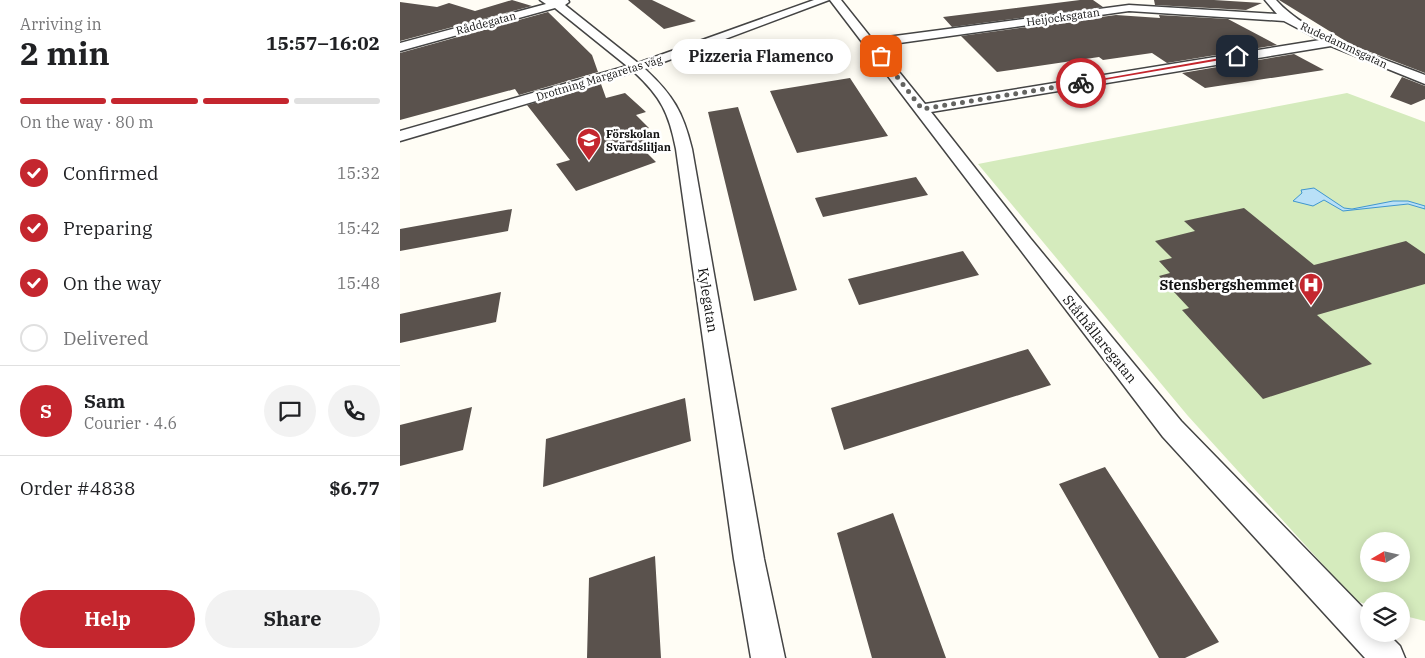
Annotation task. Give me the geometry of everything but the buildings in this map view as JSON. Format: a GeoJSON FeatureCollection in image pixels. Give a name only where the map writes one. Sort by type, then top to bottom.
{"type":"FeatureCollection","features":[{"type":"Feature","properties":{"kind":"street","name":"Drottning Margaretas väg"},"geometry":{"type":"LineString","coordinates":[[400,136],[635,68],[824,0]]}},
{"type":"Feature","properties":{"kind":"street","name":"Ståthållaregatan"},"geometry":{"type":"LineString","coordinates":[[835,0],[922,109],[1023,242],[1172,428],[1388,658]]}},
{"type":"Feature","properties":{"kind":"street","name":"Rudedammsgatan"},"geometry":{"type":"LineString","coordinates":[[1270,0],[1286,18],[1332,42],[1425,80]]}},
{"type":"Feature","properties":{"kind":"street","name":"Kylegatan"},"geometry":{"type":"LineString","coordinates":[[558,1],[635,68],[666,99],[677,119],[684,149],[748,549],[768,658]]}},
{"type":"Feature","properties":{"kind":"street","name":"Råddegatan"},"geometry":{"type":"LineString","coordinates":[[400,47],[558,1]]}},
{"type":"Feature","properties":{"kind":"street","name":"Heijocksgatan"},"geometry":{"type":"LineString","coordinates":[[870,43],[1125,4],[1286,18]]}},
{"type":"Feature","properties":{"kind":"street"},"geometry":{"type":"LineString","coordinates":[[922,109],[1332,42]]}},
{"type":"Feature","properties":{"kind":"green space"},"geometry":{"type":"Polygon","coordinates":[[[1347,93],[1425,122],[1425,621],[1410,617],[1410,592],[1360,592],[1360,602],[1356,601],[1188,416],[978,164],[1347,93]]]}},
{"type":"Feature","properties":{"kind":"water"},"geometry":{"type":"Polygon","coordinates":[[[1314,188],[1344,208],[1352,209],[1393,201],[1408,201],[1425,206],[1425,209],[1408,204],[1343,211],[1324,200],[1313,206],[1293,201],[1302,193],[1301,190],[1314,188]]]}},
{"type":"Feature","properties":{"kind":"way so far"},"geometry":{"type":"LineString","coordinates":[[881,56],[922,109],[1081,83]]}},
{"type":"Feature","properties":{"kind":"place","name":"Pizzeria Flamenco"},"geometry":{"type":"Point","coordinates":[881,56]}},
{"type":"Feature","properties":{"kind":"place","name":"Förskolan Svärdsliljan"},"geometry":{"type":"Point","coordinates":[589,161]}},
{"type":"Feature","properties":{"kind":"place","name":"Stensbergshemmet"},"geometry":{"type":"Point","coordinates":[1311,306]}},
{"type":"Feature","properties":{"kind":"route"},"geometry":{"type":"LineString","coordinates":[[1081,83],[1237,56]]}}]}
